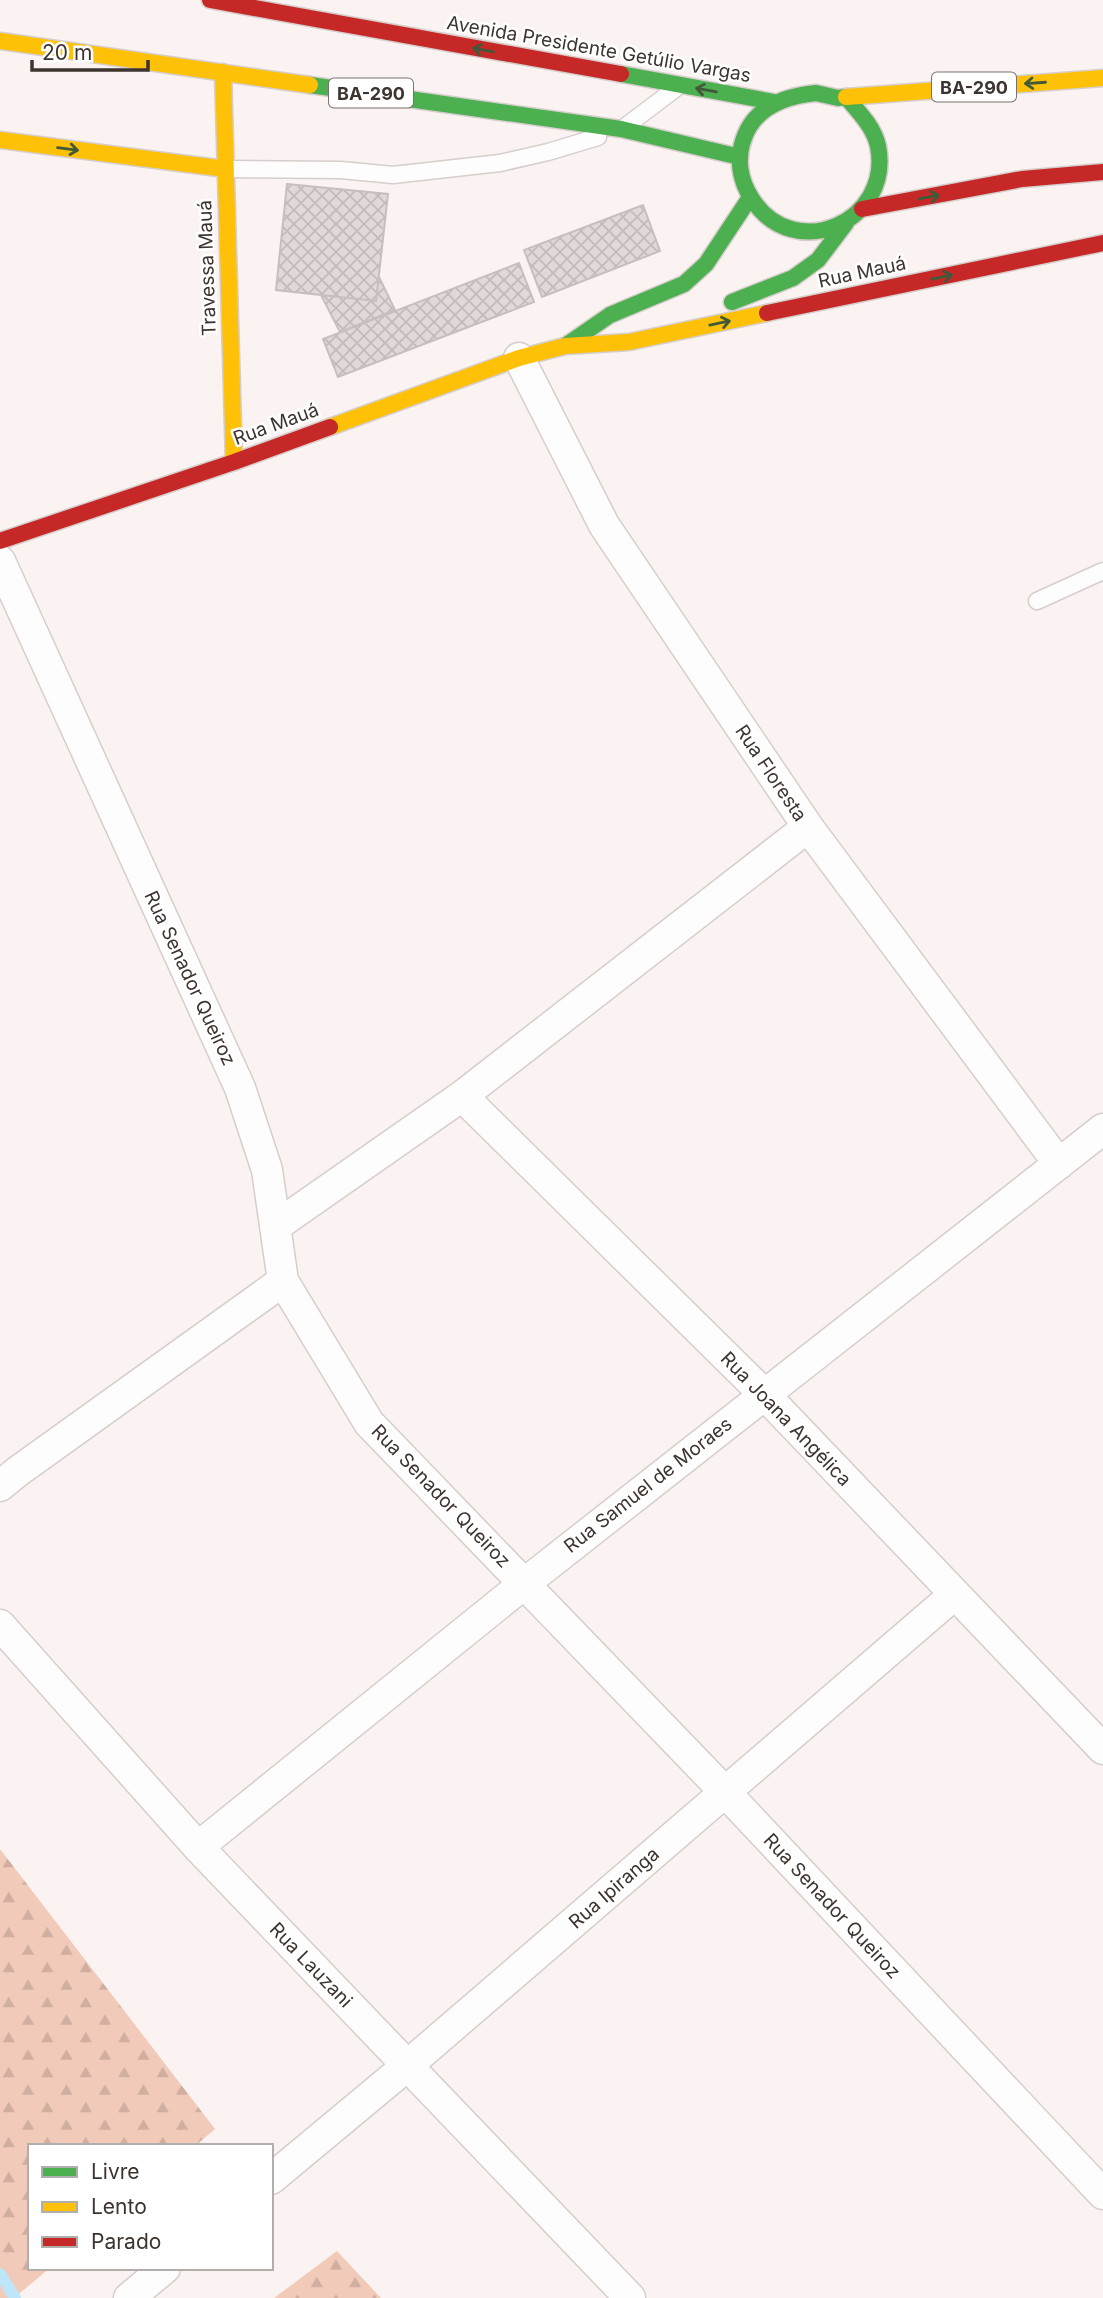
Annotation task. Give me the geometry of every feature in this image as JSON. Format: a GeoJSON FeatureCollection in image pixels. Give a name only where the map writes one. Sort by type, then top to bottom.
{"type":"FeatureCollection","features":[{"type":"Feature","properties":{"kind":"street","name":"Avenida Presidente Getúlio Vargas"},"geometry":{"type":"LineString","coordinates":[[210,0],[774,102]]}},
{"type":"Feature","properties":{"kind":"street","name":"BA-290"},"geometry":{"type":"LineString","coordinates":[[0,41],[621,129],[740,157]]}},
{"type":"Feature","properties":{"kind":"street","name":"Travessa Mauá"},"geometry":{"type":"LineString","coordinates":[[223,72],[233,462]]}},
{"type":"Feature","properties":{"kind":"street","name":"BA-290"},"geometry":{"type":"LineString","coordinates":[[774,102],[794,94],[816,93],[838,98],[1103,78]]}},
{"type":"Feature","properties":{"kind":"street"},"geometry":{"type":"LineString","coordinates":[[774,102],[757,117],[745,135],[740,157],[741,178],[750,199],[763,216],[782,228],[803,233],[825,232],[846,223],[862,209],[874,190],[879,169],[878,147],[870,127],[846,97]]}},
{"type":"Feature","properties":{"kind":"street"},"geometry":{"type":"LineString","coordinates":[[0,140],[226,169]]}},
{"type":"Feature","properties":{"kind":"street"},"geometry":{"type":"LineString","coordinates":[[862,209],[1023,179],[1103,172]]}},
{"type":"Feature","properties":{"kind":"street","name":"Rua Mauá"},"geometry":{"type":"LineString","coordinates":[[565,346],[610,315],[684,284],[706,264],[750,199]]}},
{"type":"Feature","properties":{"kind":"street","name":"Rua Mauá"},"geometry":{"type":"LineString","coordinates":[[629,342],[793,278],[818,260],[846,223]]}},
{"type":"Feature","properties":{"kind":"street","name":"Rua Mauá"},"geometry":{"type":"LineString","coordinates":[[0,541],[233,462],[519,358],[565,346],[629,342],[1103,243]]}},
{"type":"Feature","properties":{"kind":"street","name":"Rua Floresta"},"geometry":{"type":"LineString","coordinates":[[519,358],[604,525],[808,827],[1059,1164]]}},
{"type":"Feature","properties":{"kind":"street","name":"Rua Senador Queiroz"},"geometry":{"type":"LineString","coordinates":[[0,561],[240,1088],[267,1170],[283,1281],[369,1423],[726,1792],[1103,2194]]}},
{"type":"Feature","properties":{"kind":"street"},"geometry":{"type":"LineString","coordinates":[[276,1226],[462,1096],[808,827]]}},
{"type":"Feature","properties":{"kind":"street","name":"Rua Joana Angélica"},"geometry":{"type":"LineString","coordinates":[[462,1096],[764,1394],[1103,1749]]}},
{"type":"Feature","properties":{"kind":"street","name":"Rua Samuel de Moraes"},"geometry":{"type":"LineString","coordinates":[[198,1847],[525,1583],[1103,1129]]}},
{"type":"Feature","properties":{"kind":"street"},"geometry":{"type":"LineString","coordinates":[[0,1486],[283,1281]]}},
{"type":"Feature","properties":{"kind":"street","name":"Rua Ipiranga"},"geometry":{"type":"LineString","coordinates":[[273,2177],[408,2066],[955,1594]]}},
{"type":"Feature","properties":{"kind":"street","name":"Rua Lauzani"},"geometry":{"type":"LineString","coordinates":[[0,1625],[198,1847],[630,2298]]}},
{"type":"Feature","properties":{"kind":"street"},"geometry":{"type":"LineString","coordinates":[[129,2298],[163,2270]]}},
{"type":"Feature","properties":{"kind":"lane"},"geometry":{"type":"LineString","coordinates":[[226,169],[341,170],[393,175],[500,163],[548,152],[621,129],[679,86]]}},
{"type":"Feature","properties":{"kind":"lane"},"geometry":{"type":"LineString","coordinates":[[1037,601],[1103,571]]}},
{"type":"Feature","properties":{"kind":"green space"},"geometry":{"type":"Polygon","coordinates":[[[0,1849],[215,2129],[197,2144],[28,2144],[28,2270],[48,2270],[14,2298],[0,2298],[0,1849]]]}},
{"type":"Feature","properties":{"kind":"green space"},"geometry":{"type":"Polygon","coordinates":[[[337,2251],[381,2298],[274,2298],[337,2251]]]}},
{"type":"Feature","properties":{"kind":"building"},"geometry":{"type":"Polygon","coordinates":[[[287,184],[388,194],[376,301],[276,290],[287,184]]]}},
{"type":"Feature","properties":{"kind":"building"},"geometry":{"type":"Polygon","coordinates":[[[643,205],[660,251],[542,297],[524,250],[643,205]]]}},
{"type":"Feature","properties":{"kind":"building"},"geometry":{"type":"Polygon","coordinates":[[[519,263],[534,302],[338,377],[323,339],[519,263]]]}},
{"type":"Feature","properties":{"kind":"building"},"geometry":{"type":"Polygon","coordinates":[[[379,277],[395,310],[340,332],[321,295],[376,301],[379,277]]]}},
{"type":"Feature","properties":{"kind":"waterway"},"geometry":{"type":"LineString","coordinates":[[0,2274],[15,2298]]}},
{"type":"Feature","properties":{"kind":"traffic: fast"},"geometry":{"type":"LineString","coordinates":[[621,74],[774,102]]}},
{"type":"Feature","properties":{"kind":"traffic: fast"},"geometry":{"type":"LineString","coordinates":[[310,85],[621,129],[740,157]]}},
{"type":"Feature","properties":{"kind":"traffic: fast"},"geometry":{"type":"LineString","coordinates":[[816,93],[846,97],[860,114],[876,139],[879,173],[871,196],[856,214],[836,226],[814,231],[792,229],[770,219],[752,199],[740,170],[740,154],[749,127],[763,111],[782,100],[816,93]]}},
{"type":"Feature","properties":{"kind":"traffic: fast"},"geometry":{"type":"LineString","coordinates":[[565,346],[610,315],[684,284],[706,264],[749,199]]}},
{"type":"Feature","properties":{"kind":"traffic: fast"},"geometry":{"type":"LineString","coordinates":[[732,302],[793,278],[818,260],[846,223]]}},
{"type":"Feature","properties":{"kind":"traffic: slow"},"geometry":{"type":"LineString","coordinates":[[0,41],[310,85]]}},
{"type":"Feature","properties":{"kind":"traffic: slow"},"geometry":{"type":"LineString","coordinates":[[223,72],[234,462]]}},
{"type":"Feature","properties":{"kind":"traffic: slow"},"geometry":{"type":"LineString","coordinates":[[846,97],[1103,78]]}},
{"type":"Feature","properties":{"kind":"traffic: slow"},"geometry":{"type":"LineString","coordinates":[[0,140],[226,169]]}},
{"type":"Feature","properties":{"kind":"traffic: slow"},"geometry":{"type":"LineString","coordinates":[[330,427],[519,358],[565,346],[629,342],[767,313]]}},
{"type":"Feature","properties":{"kind":"traffic: jam"},"geometry":{"type":"LineString","coordinates":[[210,0],[621,74]]}},
{"type":"Feature","properties":{"kind":"traffic: jam"},"geometry":{"type":"LineString","coordinates":[[862,209],[1022,179],[1103,172]]}},
{"type":"Feature","properties":{"kind":"traffic: jam"},"geometry":{"type":"LineString","coordinates":[[767,313],[1103,243]]}},
{"type":"Feature","properties":{"kind":"traffic: jam"},"geometry":{"type":"LineString","coordinates":[[0,541],[330,427]]}}]}
